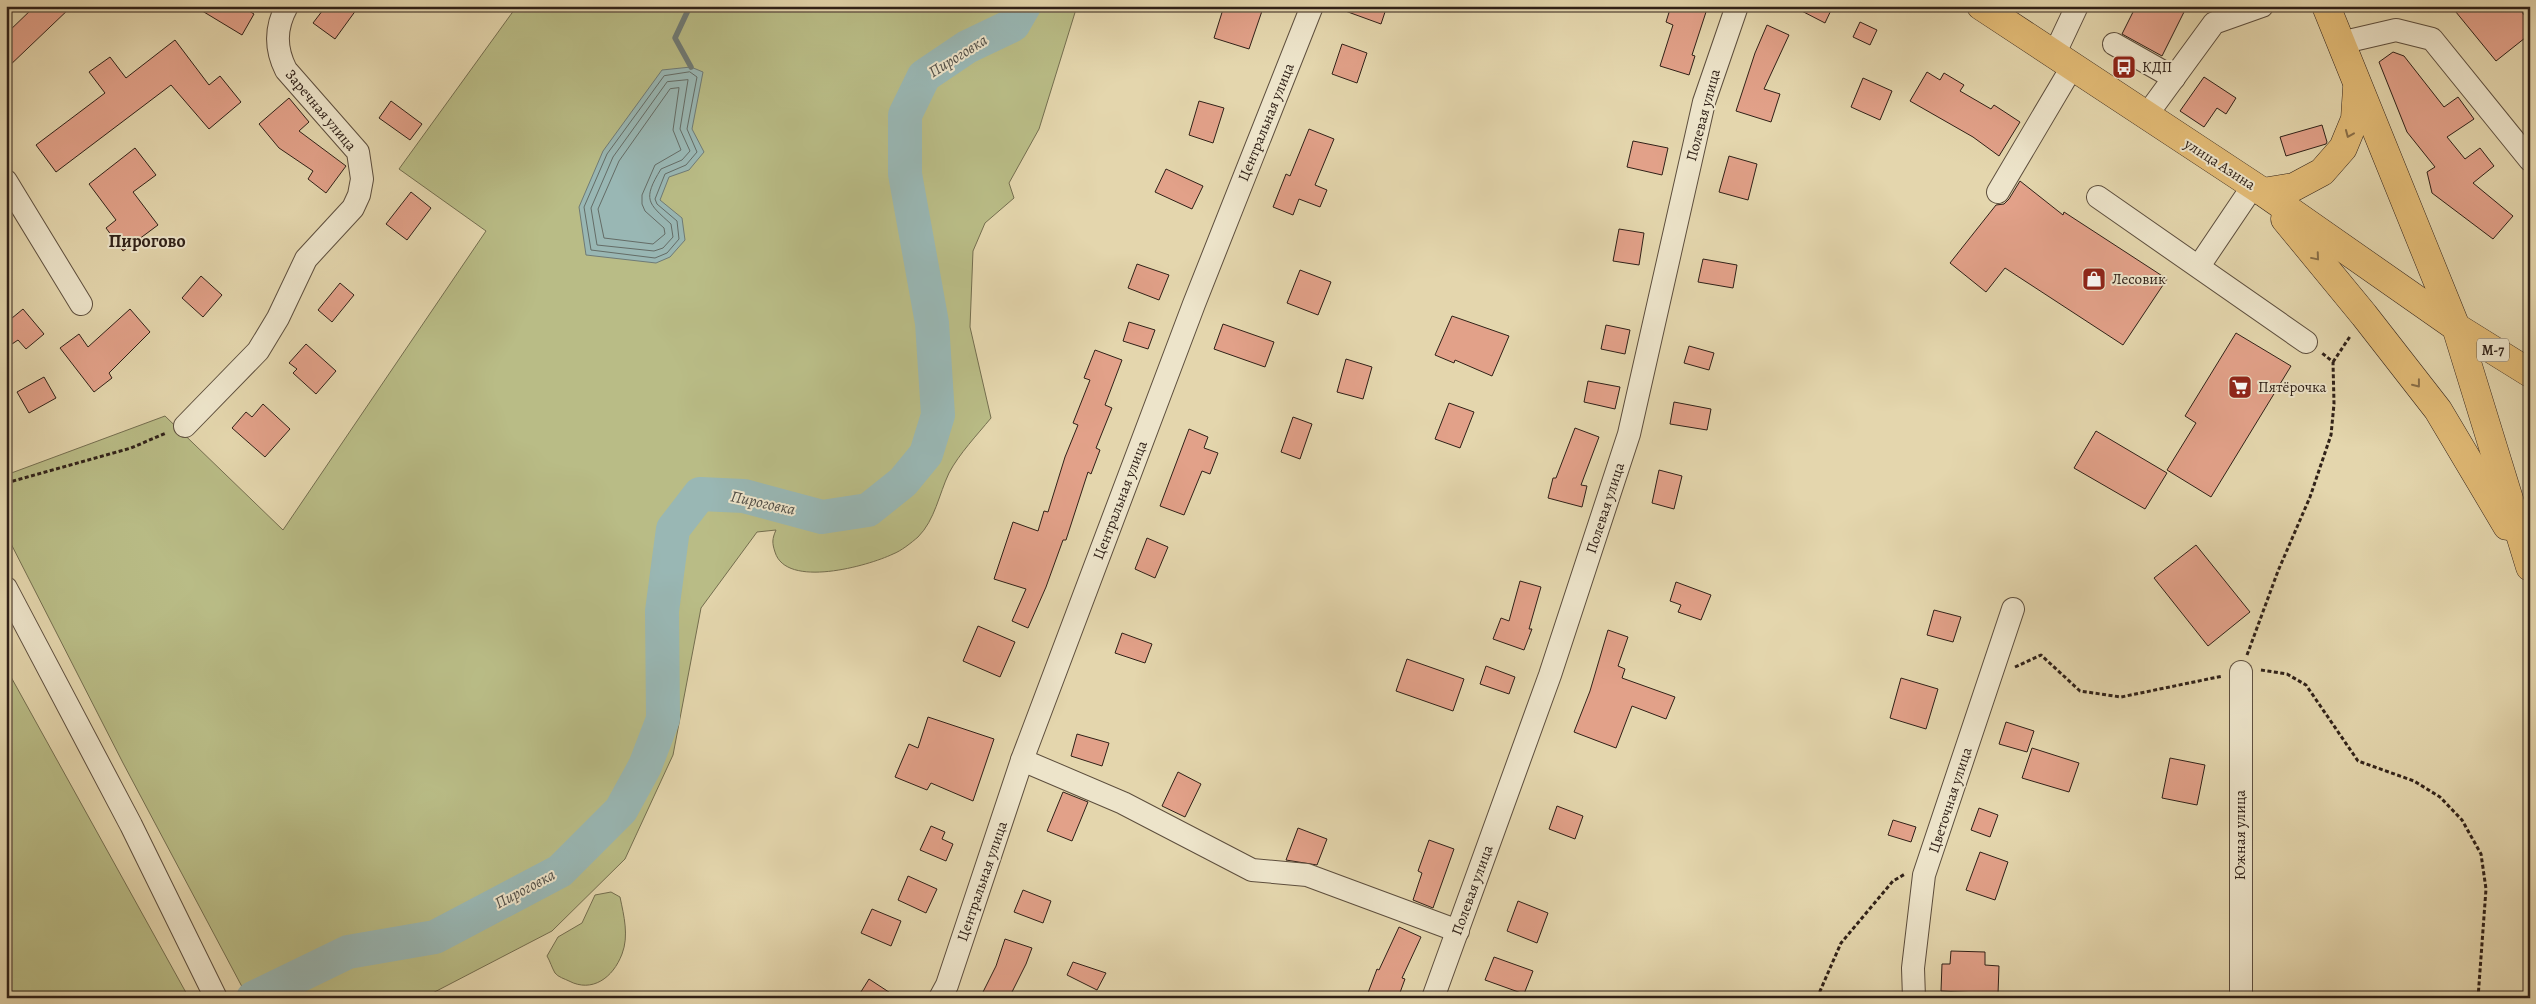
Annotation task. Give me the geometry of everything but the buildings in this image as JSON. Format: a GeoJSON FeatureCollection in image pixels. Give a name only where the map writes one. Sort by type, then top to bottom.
{"type":"FeatureCollection","features":[{"type":"Feature","properties":{"kind":"main road","name":"улица Азина"},"geometry":{"type":"LineString","coordinates":[[1981,6],[2258,189],[2456,327]]}},
{"type":"Feature","properties":{"kind":"main road"},"geometry":{"type":"LineString","coordinates":[[2326,6],[2357,87],[2456,327],[2529,564]]}},
{"type":"Feature","properties":{"kind":"main road"},"geometry":{"type":"LineString","coordinates":[[2258,189],[2294,187],[2322,172],[2343,148],[2355,119],[2357,87]]}},
{"type":"Feature","properties":{"kind":"main road"},"geometry":{"type":"LineString","coordinates":[[2258,189],[2364,315],[2438,410],[2529,564]]}},
{"type":"Feature","properties":{"kind":"main road","name":"М-7"},"geometry":{"type":"LineString","coordinates":[[2456,327],[2530,373]]}},
{"type":"Feature","properties":{"kind":"main road"},"geometry":{"type":"LineString","coordinates":[[2529,564],[2527,512],[2530,502]]}},
{"type":"Feature","properties":{"kind":"street","name":"Заречная улица"},"geometry":{"type":"LineString","coordinates":[[185,426],[258,351],[278,318],[306,259],[353,208],[359,195],[362,179],[358,152],[286,70],[280,60],[277,33],[287,6]]}},
{"type":"Feature","properties":{"kind":"street","name":"Центральная улица"},"geometry":{"type":"LineString","coordinates":[[940,998],[947,985],[1022,760],[1194,304],[1312,6]]}},
{"type":"Feature","properties":{"kind":"street","name":"Полевая улица"},"geometry":{"type":"LineString","coordinates":[[1434,998],[1550,675],[1629,434],[1704,102],[1737,6]]}},
{"type":"Feature","properties":{"kind":"street"},"geometry":{"type":"LineString","coordinates":[[1998,192],[2063,61],[2077,6]]}},
{"type":"Feature","properties":{"kind":"street"},"geometry":{"type":"LineString","coordinates":[[2146,116],[2214,23],[2262,6]]}},
{"type":"Feature","properties":{"kind":"street"},"geometry":{"type":"LineString","coordinates":[[2340,43],[2396,30],[2432,39],[2530,160]]}},
{"type":"Feature","properties":{"kind":"street"},"geometry":{"type":"LineString","coordinates":[[2114,44],[2174,78]]}},
{"type":"Feature","properties":{"kind":"street"},"geometry":{"type":"LineString","coordinates":[[6,181],[82,304]]}},
{"type":"Feature","properties":{"kind":"street"},"geometry":{"type":"LineString","coordinates":[[2200,266],[2258,189]]}},
{"type":"Feature","properties":{"kind":"street"},"geometry":{"type":"LineString","coordinates":[[2098,197],[2200,266],[2306,342]]}},
{"type":"Feature","properties":{"kind":"street"},"geometry":{"type":"LineString","coordinates":[[6,588],[132,825],[216,998]]}},
{"type":"Feature","properties":{"kind":"street","name":"Цветочная улица"},"geometry":{"type":"LineString","coordinates":[[1914,998],[1913,968],[1923,884],[2013,608]]}},
{"type":"Feature","properties":{"kind":"street","name":"Южная улица"},"geometry":{"type":"LineString","coordinates":[[2241,672],[2239,793],[2241,998]]}},
{"type":"Feature","properties":{"kind":"street"},"geometry":{"type":"LineString","coordinates":[[1022,760],[1123,803],[1252,870],[1308,875],[1458,931]]}},
{"type":"Feature","properties":{"kind":"path"},"geometry":{"type":"LineString","coordinates":[[2241,672],[2278,571],[2310,497],[2331,435],[2334,404],[2333,362],[2364,315]]}},
{"type":"Feature","properties":{"kind":"path"},"geometry":{"type":"LineString","coordinates":[[2306,342],[2333,362]]}},
{"type":"Feature","properties":{"kind":"path"},"geometry":{"type":"LineString","coordinates":[[6,483],[131,448],[185,426]]}},
{"type":"Feature","properties":{"kind":"path"},"geometry":{"type":"LineString","coordinates":[[1989,682],[2000,682],[2014,667],[2041,655],[2080,691],[2121,697],[2241,672],[2265,669],[2287,674],[2306,685],[2358,761],[2414,781],[2440,797],[2462,820],[2481,854],[2486,889],[2478,998]]}},
{"type":"Feature","properties":{"kind":"path"},"geometry":{"type":"LineString","coordinates":[[1817,998],[1841,943],[1893,881],[1930,860]]}},
{"type":"Feature","properties":{"kind":"green space"},"geometry":{"type":"Polygon","coordinates":[[[517,6],[1077,6],[1039,129],[1009,183],[1014,198],[985,223],[973,251],[970,327],[991,418],[953,466],[945,481],[929,523],[918,537],[896,553],[866,564],[848,568],[811,572],[795,570],[782,563],[775,552],[773,539],[776,530],[757,532],[701,608],[673,755],[625,859],[552,931],[423,998],[248,998],[123,763],[6,534],[6,475],[165,416],[283,530],[486,231],[399,169],[517,6]]]}},
{"type":"Feature","properties":{"kind":"green space"},"geometry":{"type":"Polygon","coordinates":[[[6,668],[189,998],[6,998],[6,668]]]}},
{"type":"Feature","properties":{"kind":"green space"},"geometry":{"type":"Polygon","coordinates":[[[611,892],[620,897],[625,926],[624,947],[618,963],[607,976],[594,984],[578,984],[558,976],[547,956],[558,937],[582,923],[595,895],[611,892]]]}},
{"type":"Feature","properties":{"kind":"water"},"geometry":{"type":"Polygon","coordinates":[[[691,67],[703,72],[692,129],[704,152],[689,170],[669,177],[660,200],[682,218],[685,240],[670,257],[656,263],[586,255],[579,207],[603,151],[662,70],[691,67]]]}},
{"type":"Feature","properties":{"kind":"waterway"},"geometry":{"type":"LineString","coordinates":[[690,6],[675,38],[691,67]]}},
{"type":"Feature","properties":{"kind":"waterway","name":"Пироговка"},"geometry":{"type":"LineString","coordinates":[[253,998],[348,952],[435,937],[560,871],[621,810],[645,766],[663,719],[662,611],[673,529],[700,494],[744,496],[822,517],[868,510],[903,482],[926,454],[938,415],[932,323],[905,174],[905,115],[924,76],[967,47],[1013,25],[1024,6]]}},
{"type":"Feature","properties":{"kind":"place","name":"КДП"},"geometry":{"type":"Point","coordinates":[2124,67]}},
{"type":"Feature","properties":{"kind":"place","name":"Лесовик"},"geometry":{"type":"Point","coordinates":[2094,279]}},
{"type":"Feature","properties":{"kind":"place","name":"Пятёрочка"},"geometry":{"type":"Point","coordinates":[2240,387]}},
{"type":"Feature","properties":{"kind":"district","name":"Пирогово"},"geometry":{"type":"Point","coordinates":[147,241]}}]}
